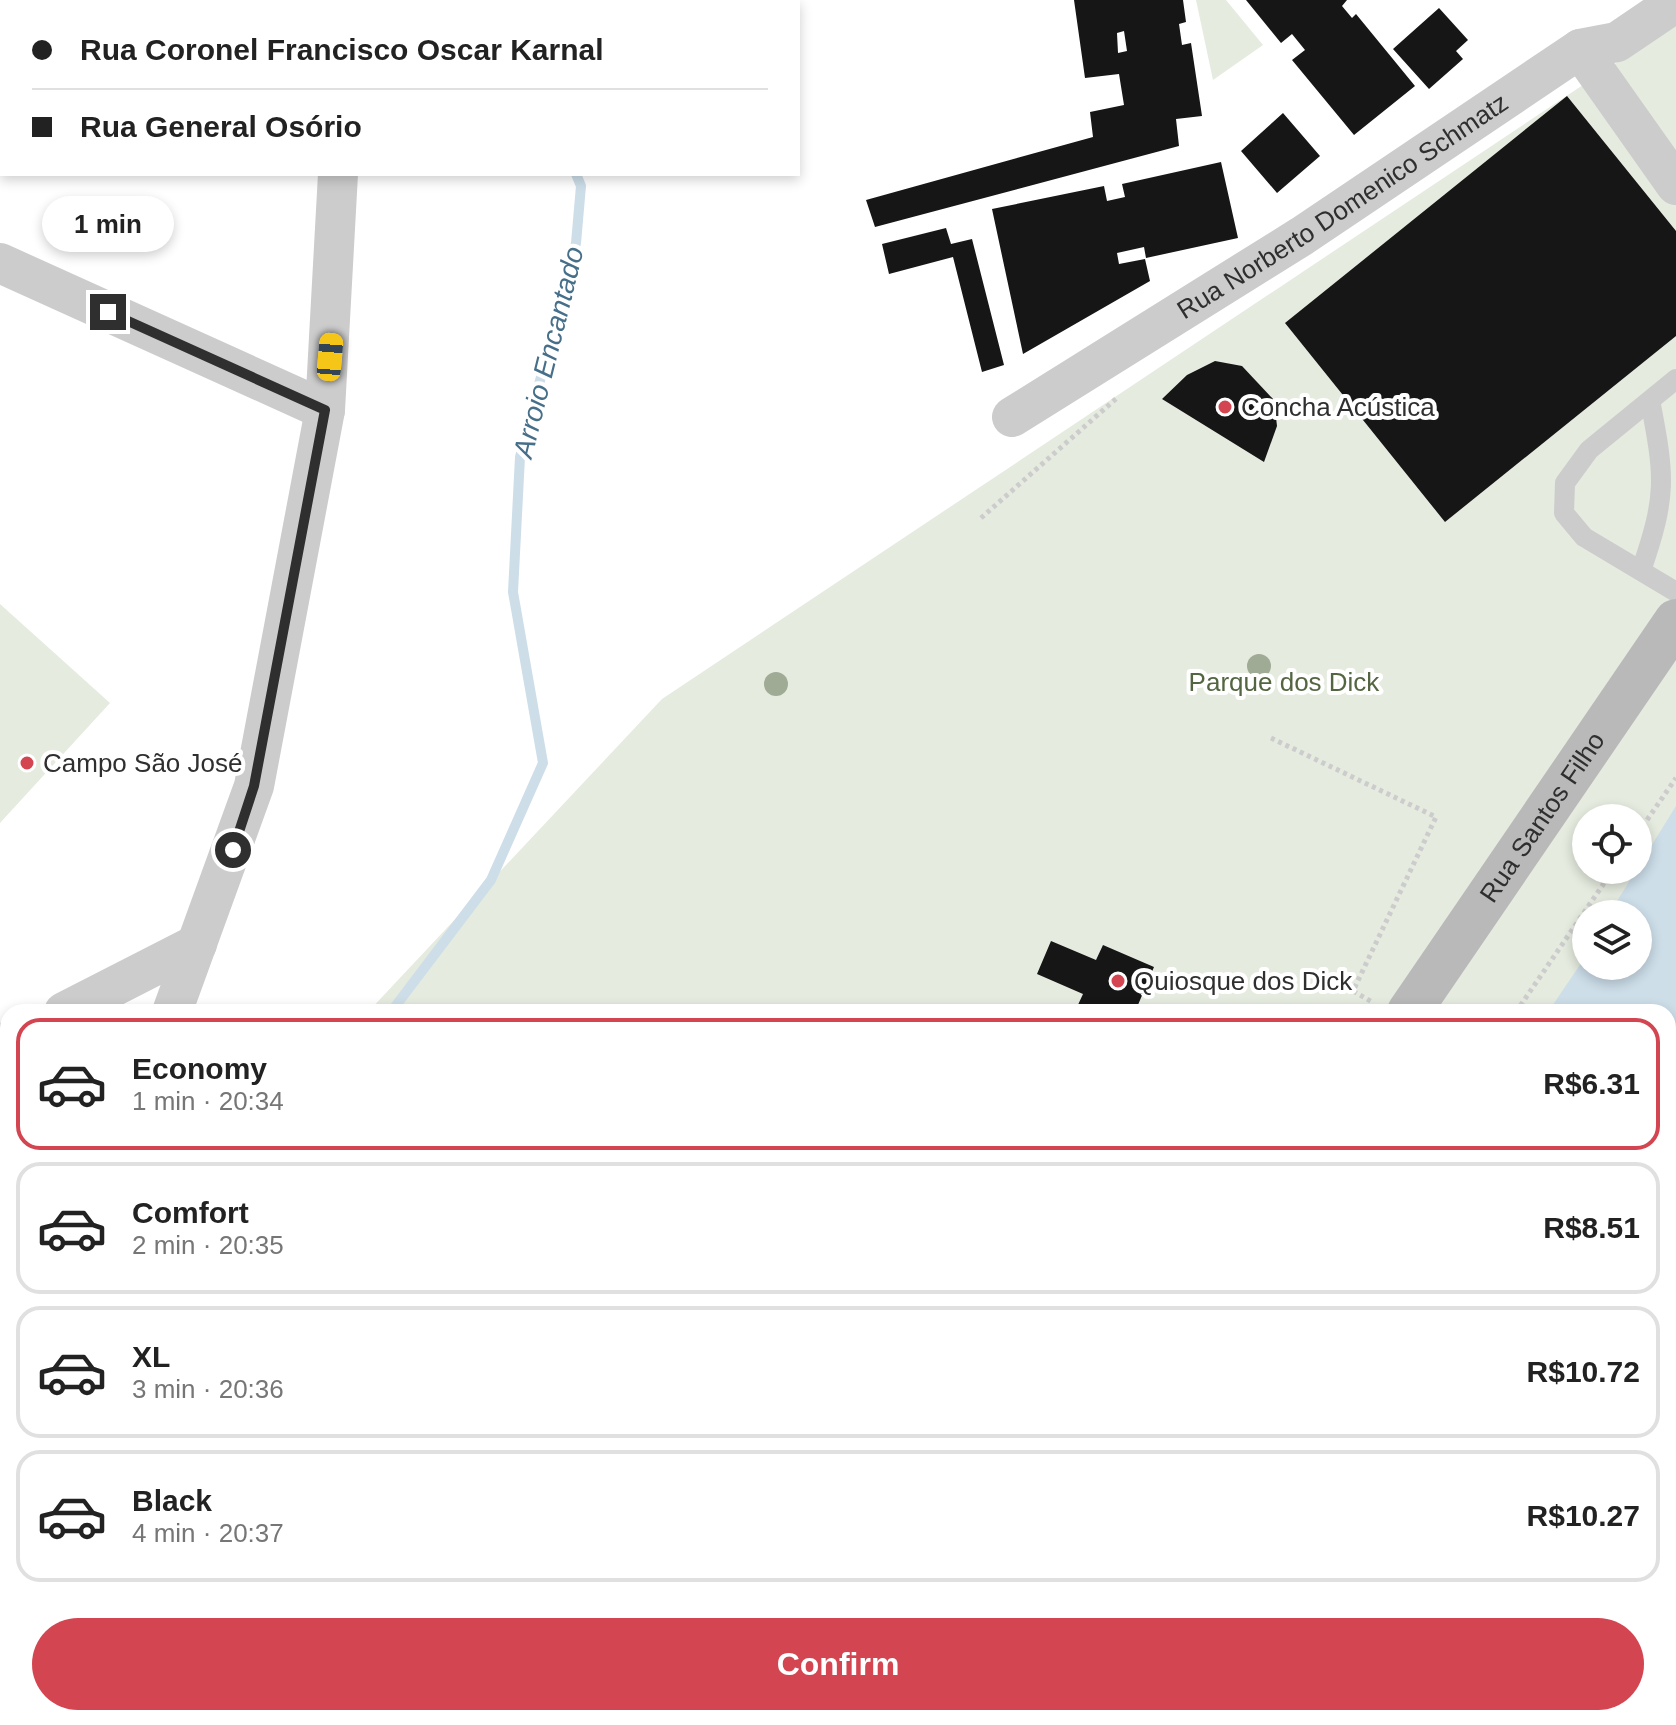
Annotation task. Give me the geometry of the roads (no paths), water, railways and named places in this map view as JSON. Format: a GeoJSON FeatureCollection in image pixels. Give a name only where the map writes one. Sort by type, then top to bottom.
{"type":"FeatureCollection","features":[{"type":"Feature","properties":{"kind":"street","name":"Rua Norberto Domenico Schmatz"},"geometry":{"type":"LineString","coordinates":[[1012,417],[1302,236],[1580,49],[1617,42],[1676,2]]}},
{"type":"Feature","properties":{"kind":"street"},"geometry":{"type":"LineString","coordinates":[[1580,49],[1676,185]]}},
{"type":"Feature","properties":{"kind":"street"},"geometry":{"type":"LineString","coordinates":[[175,1004],[254,786],[325,410],[338,176]]}},
{"type":"Feature","properties":{"kind":"street"},"geometry":{"type":"LineString","coordinates":[[0,263],[325,410]]}},
{"type":"Feature","properties":{"kind":"street","name":"Rua Santos Filho"},"geometry":{"type":"LineString","coordinates":[[1414,1004],[1676,621]]}},
{"type":"Feature","properties":{"kind":"street"},"geometry":{"type":"LineString","coordinates":[[80,1004],[197,944]]}},
{"type":"Feature","properties":{"kind":"lane"},"geometry":{"type":"LineString","coordinates":[[1676,379],[1589,450],[1565,483],[1564,513],[1584,537],[1676,592]]}},
{"type":"Feature","properties":{"kind":"lane"},"geometry":{"type":"LineString","coordinates":[[1641,571],[1660,516],[1664,471],[1650,400]]}},
{"type":"Feature","properties":{"kind":"water"},"geometry":{"type":"Polygon","coordinates":[[[1676,806],[1676,1004],[1553,1004],[1572,977],[1572,980],[1652,980],[1652,900],[1618,900],[1628,884],[1652,884],[1652,845],[1676,806]]]}},
{"type":"Feature","properties":{"kind":"waterway","name":"Arroio Encantado"},"geometry":{"type":"LineString","coordinates":[[397,1004],[491,880],[543,763],[513,592],[520,457],[576,243],[581,186],[577,176]]}},
{"type":"Feature","properties":{"kind":"place","name":"Concha Acústica"},"geometry":{"type":"Point","coordinates":[1225,407]}},
{"type":"Feature","properties":{"kind":"place","name":"Campo São José"},"geometry":{"type":"Point","coordinates":[27,763]}},
{"type":"Feature","properties":{"kind":"place","name":"Quiosque dos Dick"},"geometry":{"type":"Point","coordinates":[1118,981]}},
{"type":"Feature","properties":{"kind":"park label","name":"Parque dos Dick"},"geometry":{"type":"Point","coordinates":[1284,682]}}]}
